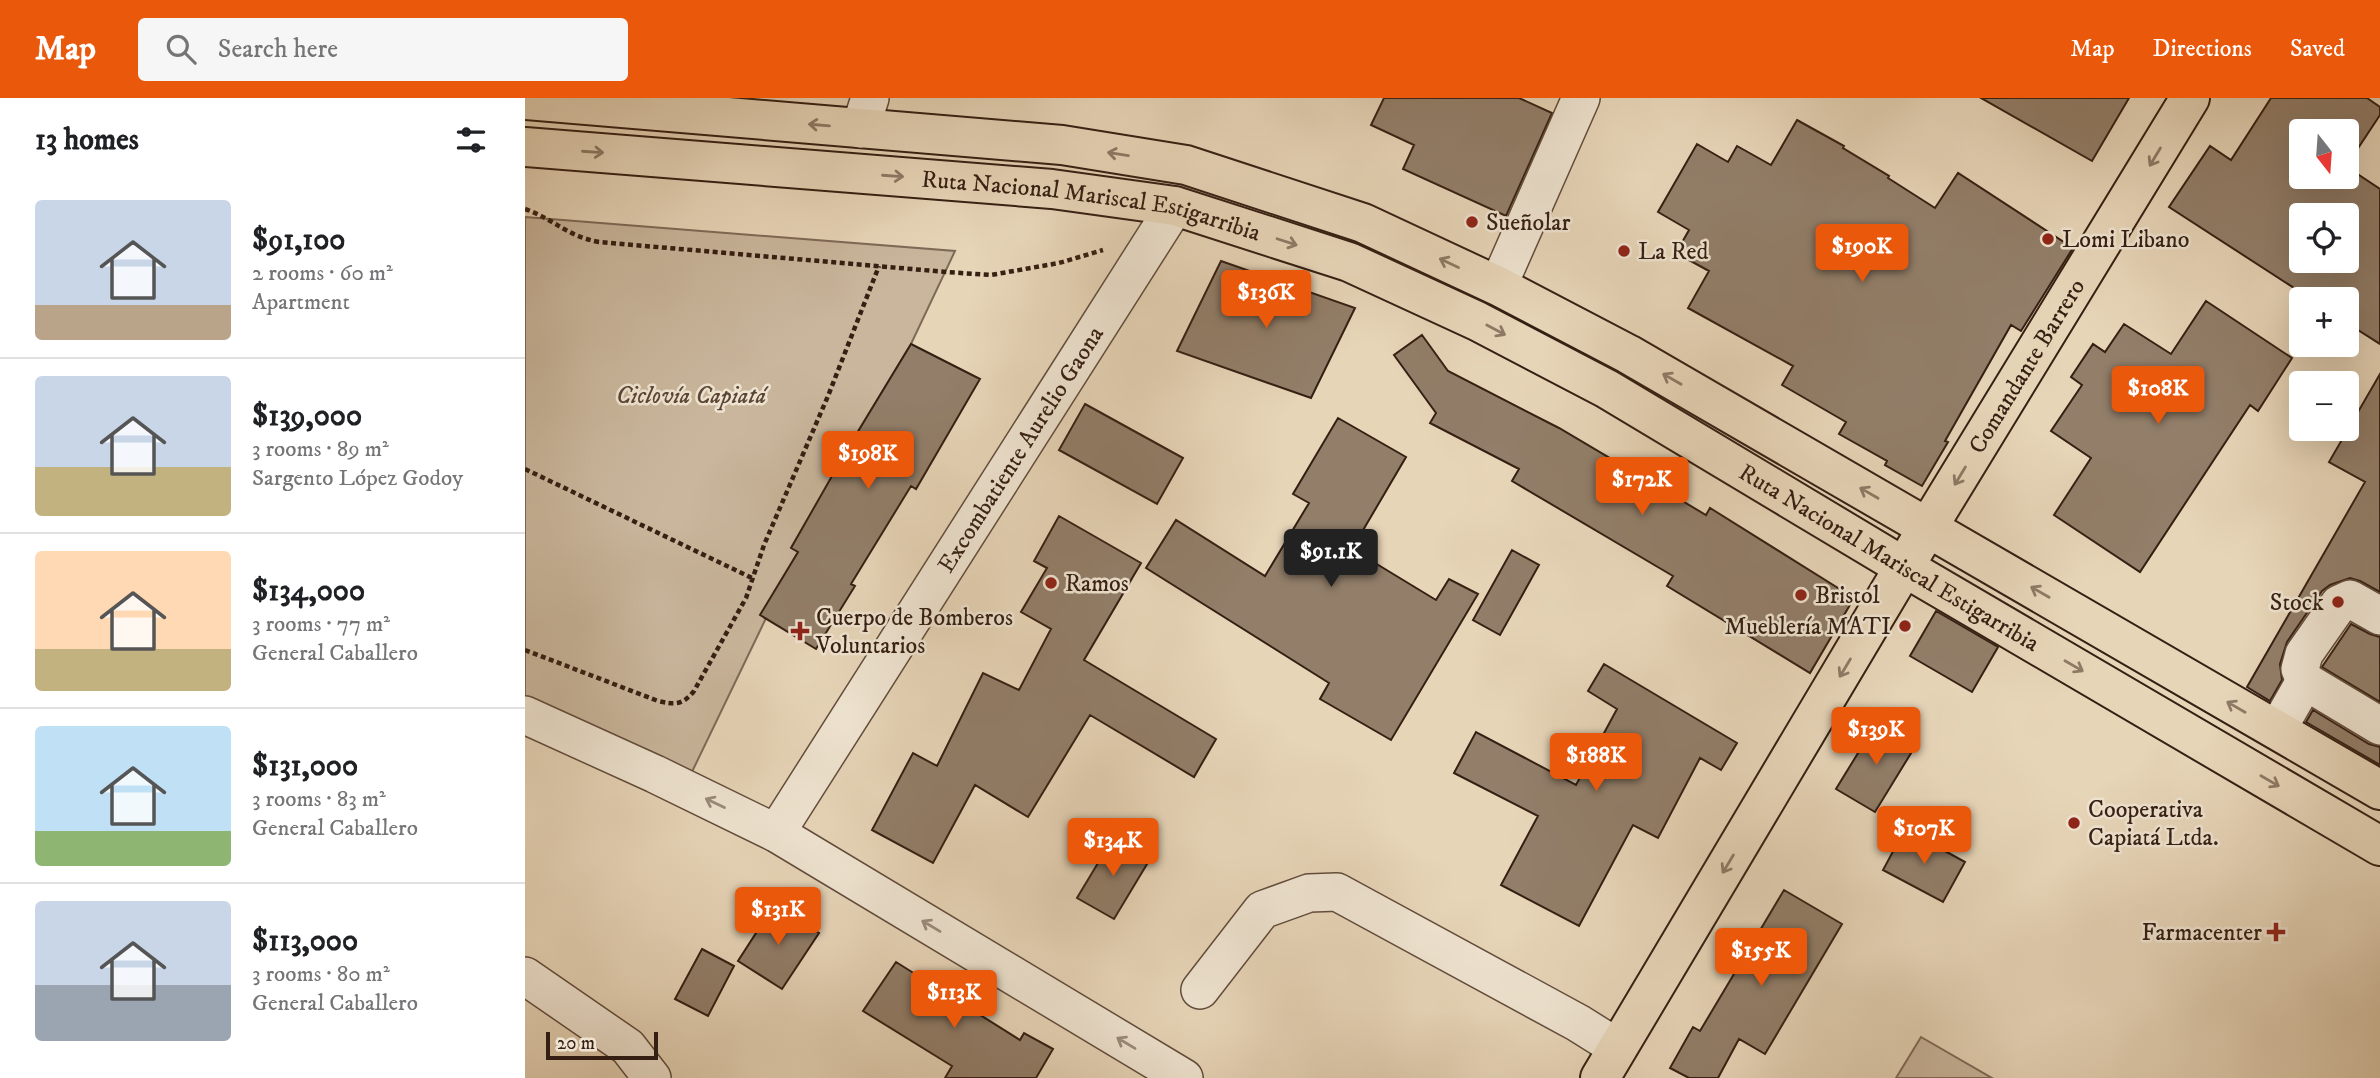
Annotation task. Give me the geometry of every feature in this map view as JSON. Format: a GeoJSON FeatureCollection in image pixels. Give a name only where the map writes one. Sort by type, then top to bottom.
{"type":"FeatureCollection","features":[{"type":"Feature","properties":{"kind":"main road","name":"Comandante Barrero"},"geometry":{"type":"LineString","coordinates":[[1609,1063],[1928,527],[2190,98]]}},
{"type":"Feature","properties":{"kind":"main road","name":"Ruta Nacional Mariscal Estigarribia"},"geometry":{"type":"LineString","coordinates":[[525,100],[865,113],[1186,165],[1363,223],[1498,286],[1628,354],[2380,790]]}},
{"type":"Feature","properties":{"kind":"main road","name":"Ruta Nacional Mariscal Estigarribia"},"geometry":{"type":"LineString","coordinates":[[525,147],[1052,189],[1175,206],[1349,262],[1477,321],[1607,389],[2380,846]]}},
{"type":"Feature","properties":{"kind":"street"},"geometry":{"type":"LineString","coordinates":[[1498,286],[1581,98]]}},
{"type":"Feature","properties":{"kind":"street","name":"Excombatiente Aurelio Gaona"},"geometry":{"type":"LineString","coordinates":[[776,834],[1175,206]]}},
{"type":"Feature","properties":{"kind":"street"},"geometry":{"type":"LineString","coordinates":[[2380,616],[2350,599],[2339,604],[2304,654],[2300,669],[2305,681],[2380,726]]}},
{"type":"Feature","properties":{"kind":"street"},"geometry":{"type":"LineString","coordinates":[[2277,730],[2305,681]]}},
{"type":"Feature","properties":{"kind":"street"},"geometry":{"type":"LineString","coordinates":[[525,715],[655,774],[776,834],[1184,1078]]}},
{"type":"Feature","properties":{"kind":"street"},"geometry":{"type":"LineString","coordinates":[[1199,990],[1262,910],[1308,893],[1337,892],[1578,1023],[1609,1063]]}},
{"type":"Feature","properties":{"kind":"street"},"geometry":{"type":"LineString","coordinates":[[525,976],[628,1047],[652,1078]]}},
{"type":"Feature","properties":{"kind":"path"},"geometry":{"type":"LineString","coordinates":[[525,209],[579,238],[599,242],[991,275],[1059,263],[1122,245],[1152,242]]}},
{"type":"Feature","properties":{"kind":"path"},"geometry":{"type":"LineString","coordinates":[[525,650],[658,701],[686,701],[745,598],[764,545],[828,396],[879,266]]}},
{"type":"Feature","properties":{"kind":"path"},"geometry":{"type":"LineString","coordinates":[[525,469],[752,578]]}},
{"type":"Feature","properties":{"kind":"green space","name":"Ciclovía Capiatá"},"geometry":{"type":"Polygon","coordinates":[[[525,217],[955,251],[911,344],[848,448],[690,776],[525,713],[525,217]]]}},
{"type":"Feature","properties":{"kind":"green space"},"geometry":{"type":"Polygon","coordinates":[[[1921,1037],[1992,1078],[1896,1078],[1921,1037]]]}},
{"type":"Feature","properties":{"kind":"building"},"geometry":{"type":"Polygon","coordinates":[[[1384,98],[1519,98],[1552,113],[1506,216],[1403,169],[1414,145],[1371,125],[1384,98]]]}},
{"type":"Feature","properties":{"kind":"building"},"geometry":{"type":"Polygon","coordinates":[[[1981,98],[2129,98],[2092,161],[1981,98]]]}},
{"type":"Feature","properties":{"kind":"building"},"geometry":{"type":"Polygon","coordinates":[[[2271,98],[2367,98],[2380,107],[2380,115],[2359,147],[2359,119],[2289,119],[2289,189],[2359,189],[2359,175],[2380,189],[2380,344],[2359,331],[2359,287],[2292,287],[2169,207],[2210,146],[2231,160],[2271,98]]]}},
{"type":"Feature","properties":{"kind":"building"},"geometry":{"type":"Polygon","coordinates":[[[1797,120],[1844,146],[1843,148],[1935,208],[1958,173],[2073,248],[2021,331],[2011,325],[1922,486],[1885,465],[1887,461],[1839,434],[1846,422],[1782,385],[1793,366],[1688,308],[1709,271],[1676,253],[1689,230],[1658,212],[1697,144],[1728,162],[1737,146],[1771,165],[1797,120]]]}},
{"type":"Feature","properties":{"kind":"building"},"geometry":{"type":"Polygon","coordinates":[[[1221,261],[1355,308],[1311,398],[1177,351],[1221,261]]]}},
{"type":"Feature","properties":{"kind":"building"},"geometry":{"type":"Polygon","coordinates":[[[2206,301],[2292,358],[2258,411],[2250,405],[2140,572],[2054,515],[2091,458],[2051,431],[2082,385],[2071,377],[2093,344],[2105,352],[2124,324],[2171,354],[2206,301]]]}},
{"type":"Feature","properties":{"kind":"building"},"geometry":{"type":"Polygon","coordinates":[[[1422,335],[1448,371],[1559,428],[1706,515],[1710,508],[1854,598],[1810,673],[1667,586],[1673,576],[1512,481],[1519,469],[1430,423],[1436,413],[1394,355],[1422,335]]]}},
{"type":"Feature","properties":{"kind":"building"},"geometry":{"type":"Polygon","coordinates":[[[911,344],[980,379],[916,489],[911,486],[851,584],[855,586],[816,649],[760,615],[798,552],[791,548],[911,344]]]}},
{"type":"Feature","properties":{"kind":"building"},"geometry":{"type":"Polygon","coordinates":[[[2380,374],[2380,592],[2350,578],[2322,591],[2287,642],[2280,664],[2282,680],[2270,701],[2247,687],[2365,482],[2329,462],[2341,441],[2359,441],[2359,410],[2380,374]]]}},
{"type":"Feature","properties":{"kind":"building"},"geometry":{"type":"Polygon","coordinates":[[[1085,404],[1183,458],[1157,504],[1059,450],[1085,404]]]}},
{"type":"Feature","properties":{"kind":"building"},"geometry":{"type":"Polygon","coordinates":[[[1338,418],[1406,457],[1352,549],[1436,600],[1449,579],[1478,594],[1391,740],[1320,699],[1329,683],[1146,568],[1176,520],[1265,576],[1309,503],[1293,494],[1338,418]]]}},
{"type":"Feature","properties":{"kind":"building"},"geometry":{"type":"Polygon","coordinates":[[[1059,516],[1141,563],[1084,660],[1216,739],[1194,777],[1090,715],[1028,817],[975,785],[933,863],[872,830],[913,753],[937,766],[983,673],[1019,690],[1051,629],[1021,612],[1047,568],[1034,561],[1059,516]]]}},
{"type":"Feature","properties":{"kind":"building"},"geometry":{"type":"Polygon","coordinates":[[[1512,550],[1539,565],[1500,635],[1473,620],[1512,550]]]}},
{"type":"Feature","properties":{"kind":"building"},"geometry":{"type":"Polygon","coordinates":[[[1936,611],[1998,647],[1972,692],[1910,656],[1936,611]]]}},
{"type":"Feature","properties":{"kind":"building"},"geometry":{"type":"Polygon","coordinates":[[[2351,624],[2380,637],[2380,702],[2322,667],[2351,624]]]}},
{"type":"Feature","properties":{"kind":"building"},"geometry":{"type":"Polygon","coordinates":[[[1604,664],[1737,743],[1721,770],[1700,758],[1658,838],[1633,825],[1579,926],[1501,885],[1538,816],[1454,773],[1476,732],[1576,785],[1617,709],[1588,691],[1604,664]]]}},
{"type":"Feature","properties":{"kind":"building"},"geometry":{"type":"Polygon","coordinates":[[[2313,710],[2369,744],[2380,747],[2380,765],[2306,722],[2313,710]]]}},
{"type":"Feature","properties":{"kind":"building"},"geometry":{"type":"Polygon","coordinates":[[[1877,722],[1916,745],[1875,812],[1836,789],[1877,722]]]}},
{"type":"Feature","properties":{"kind":"building"},"geometry":{"type":"Polygon","coordinates":[[[1905,829],[1965,862],[1943,902],[1883,870],[1905,829]]]}},
{"type":"Feature","properties":{"kind":"building"},"geometry":{"type":"Polygon","coordinates":[[[1113,838],[1150,859],[1114,919],[1077,898],[1113,838]]]}},
{"type":"Feature","properties":{"kind":"building"},"geometry":{"type":"Polygon","coordinates":[[[1784,890],[1842,924],[1765,1054],[1739,1039],[1718,1078],[1689,1078],[1670,1068],[1693,1027],[1700,1031],[1784,890]]]}},
{"type":"Feature","properties":{"kind":"building"},"geometry":{"type":"Polygon","coordinates":[[[774,905],[819,933],[782,989],[738,961],[774,905]]]}},
{"type":"Feature","properties":{"kind":"building"},"geometry":{"type":"Polygon","coordinates":[[[702,949],[734,966],[708,1016],[675,999],[702,949]]]}},
{"type":"Feature","properties":{"kind":"building"},"geometry":{"type":"Polygon","coordinates":[[[896,962],[1020,1040],[1024,1033],[1053,1049],[1036,1078],[945,1078],[952,1066],[863,1011],[896,962]]]}},
{"type":"Feature","properties":{"kind":"place","name":"Sueñolar"},"geometry":{"type":"Point","coordinates":[1472,222]}},
{"type":"Feature","properties":{"kind":"place","name":"Lomi Libano"},"geometry":{"type":"Point","coordinates":[2048,239]}},
{"type":"Feature","properties":{"kind":"place","name":"La Red"},"geometry":{"type":"Point","coordinates":[1624,251]}},
{"type":"Feature","properties":{"kind":"place","name":"Ramos"},"geometry":{"type":"Point","coordinates":[1051,583]}},
{"type":"Feature","properties":{"kind":"place","name":"Bristol"},"geometry":{"type":"Point","coordinates":[1801,595]}},
{"type":"Feature","properties":{"kind":"place","name":"Stock"},"geometry":{"type":"Point","coordinates":[2338,602]}},
{"type":"Feature","properties":{"kind":"place","name":"Mueblería MATI"},"geometry":{"type":"Point","coordinates":[1905,626]}},
{"type":"Feature","properties":{"kind":"place","name":"Cuerpo de Bomberos Voluntarios"},"geometry":{"type":"Point","coordinates":[800,631]}},
{"type":"Feature","properties":{"kind":"place","name":"Cooperativa Capiatá Ltda."},"geometry":{"type":"Point","coordinates":[2074,823]}},
{"type":"Feature","properties":{"kind":"place","name":"Farmacenter"},"geometry":{"type":"Point","coordinates":[2276,932]}}]}
